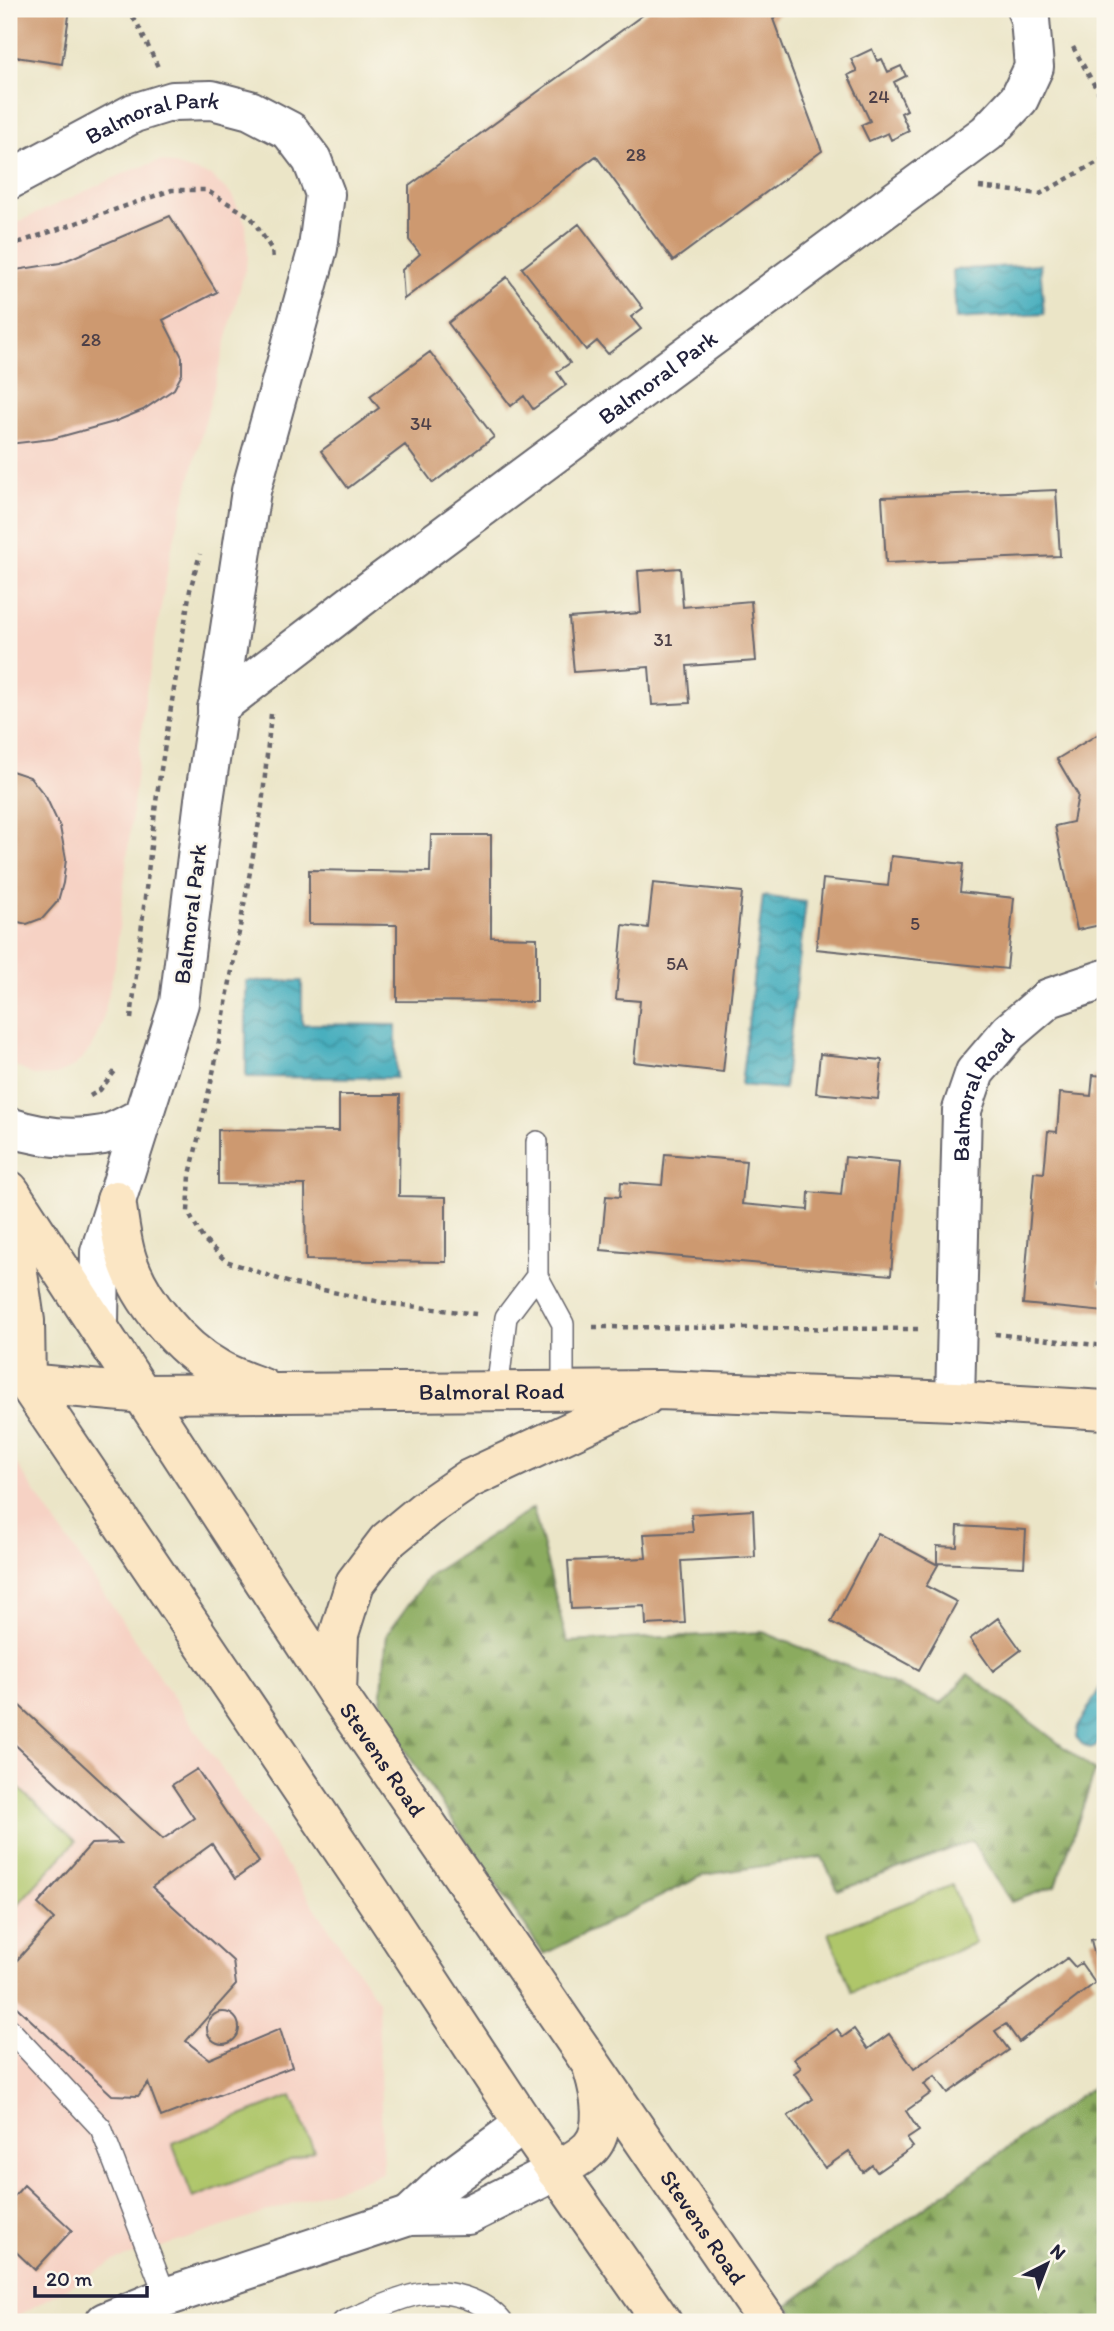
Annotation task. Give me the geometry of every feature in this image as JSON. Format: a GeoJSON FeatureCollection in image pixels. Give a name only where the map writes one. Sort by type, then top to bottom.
{"type":"FeatureCollection","features":[{"type":"Feature","properties":{"kind":"main road"},"geometry":{"type":"LineString","coordinates":[[10,1192],[12,1232],[25,1321],[15,1374],[365,1883],[556,2171],[662,2322]]}},
{"type":"Feature","properties":{"kind":"main road","name":"Stevens Road"},"geometry":{"type":"LineString","coordinates":[[10,1192],[337,1693],[768,2322]]}},
{"type":"Feature","properties":{"kind":"main road"},"geometry":{"type":"LineString","coordinates":[[116,1200],[126,1258],[141,1290],[181,1343],[218,1370],[278,1394]]}},
{"type":"Feature","properties":{"kind":"main road","name":"Balmoral Road"},"geometry":{"type":"LineString","coordinates":[[15,1374],[144,1394],[658,1390],[956,1401],[1105,1410]]}},
{"type":"Feature","properties":{"kind":"main road"},"geometry":{"type":"LineString","coordinates":[[337,1693],[339,1634],[355,1583],[387,1541],[426,1508],[469,1479],[658,1390]]}},
{"type":"Feature","properties":{"kind":"main road"},"geometry":{"type":"LineString","coordinates":[[556,2171],[590,2149],[599,2134],[600,2092],[590,2062]]}},
{"type":"Feature","properties":{"kind":"street","name":"Balmoral Park"},"geometry":{"type":"LineString","coordinates":[[217,708],[372,589],[987,133],[1019,99],[1034,67],[1030,19],[1026,9]]}},
{"type":"Feature","properties":{"kind":"street","name":"Balmoral Park"},"geometry":{"type":"LineString","coordinates":[[9,180],[134,113],[173,101],[212,100],[250,110],[290,131],[312,160],[325,194],[318,248],[251,491],[217,708],[179,1003],[100,1252],[99,1326]]}},
{"type":"Feature","properties":{"kind":"street","name":"Balmoral Road"},"geometry":{"type":"LineString","coordinates":[[956,1401],[962,1110],[975,1072],[1009,1032],[1049,998],[1105,979]]}},
{"type":"Feature","properties":{"kind":"street"},"geometry":{"type":"LineString","coordinates":[[9,1128],[32,1135],[66,1139],[106,1135],[144,1116]]}},
{"type":"Feature","properties":{"kind":"street"},"geometry":{"type":"LineString","coordinates":[[409,2216],[445,2182],[524,2123]]}},
{"type":"Feature","properties":{"kind":"street"},"geometry":{"type":"LineString","coordinates":[[105,2322],[166,2297],[409,2216],[468,2215],[556,2171]]}},
{"type":"Feature","properties":{"kind":"lane"},"geometry":{"type":"LineString","coordinates":[[537,1142],[537,1276],[563,1324],[563,1392]]}},
{"type":"Feature","properties":{"kind":"lane"},"geometry":{"type":"LineString","coordinates":[[497,1392],[506,1317],[537,1276]]}},
{"type":"Feature","properties":{"kind":"lane"},"geometry":{"type":"LineString","coordinates":[[9,2029],[101,2128],[166,2297]]}},
{"type":"Feature","properties":{"kind":"lane"},"geometry":{"type":"LineString","coordinates":[[343,2322],[418,2294],[452,2293],[493,2311],[502,2322]]}},
{"type":"Feature","properties":{"kind":"path"},"geometry":{"type":"LineString","coordinates":[[127,9],[138,25],[158,68]]}},
{"type":"Feature","properties":{"kind":"path"},"geometry":{"type":"LineString","coordinates":[[1073,47],[1105,104]]}},
{"type":"Feature","properties":{"kind":"path"},"geometry":{"type":"LineString","coordinates":[[9,246],[172,190],[206,190],[251,217],[272,250],[274,262]]}},
{"type":"Feature","properties":{"kind":"path"},"geometry":{"type":"LineString","coordinates":[[130,1029],[157,794],[190,590],[200,551]]}},
{"type":"Feature","properties":{"kind":"path"},"geometry":{"type":"LineString","coordinates":[[277,663],[262,806],[217,1050],[190,1175],[188,1212],[203,1239],[226,1261],[290,1283],[385,1303],[506,1317]]}},
{"type":"Feature","properties":{"kind":"path"},"geometry":{"type":"LineString","coordinates":[[79,1102],[100,1090],[121,1064]]}},
{"type":"Feature","properties":{"kind":"path"},"geometry":{"type":"LineString","coordinates":[[563,1324],[600,1328],[957,1330],[1105,1346]]}},
{"type":"Feature","properties":{"kind":"shaded area"},"geometry":{"type":"Polygon","coordinates":[[[161,161],[211,176],[231,194],[246,224],[248,258],[171,551],[146,691],[115,964],[102,1024],[91,1048],[74,1067],[56,1075],[35,1076],[9,1063],[9,226],[134,169],[161,161]]]}},
{"type":"Feature","properties":{"kind":"shaded area"},"geometry":{"type":"Polygon","coordinates":[[[9,1453],[378,2001],[383,2173],[116,2260],[9,2321],[9,1453]]]}},
{"type":"Feature","properties":{"kind":"green space"},"geometry":{"type":"Polygon","coordinates":[[[533,1508],[567,1642],[763,1632],[941,1704],[968,1674],[1095,1771],[1056,1886],[1011,1902],[972,1841],[838,1891],[822,1857],[704,1875],[544,1954],[380,1714],[387,1634],[430,1575],[533,1508]]]}},
{"type":"Feature","properties":{"kind":"green space"},"geometry":{"type":"Polygon","coordinates":[[[14,1784],[76,1841],[9,1914],[9,1789],[14,1784]]]}},
{"type":"Feature","properties":{"kind":"green space"},"geometry":{"type":"Polygon","coordinates":[[[952,1885],[975,1943],[852,1992],[829,1933],[952,1885]]]}},
{"type":"Feature","properties":{"kind":"green space"},"geometry":{"type":"Polygon","coordinates":[[[1105,2078],[1105,2322],[799,2322],[788,2305],[1105,2078]]]}},
{"type":"Feature","properties":{"kind":"green space"},"geometry":{"type":"Polygon","coordinates":[[[292,2096],[314,2151],[193,2198],[172,2143],[292,2096]]]}},
{"type":"Feature","properties":{"kind":"water"},"geometry":{"type":"Polygon","coordinates":[[[1040,264],[1044,314],[956,319],[953,270],[1040,264]]]}},
{"type":"Feature","properties":{"kind":"water"},"geometry":{"type":"Polygon","coordinates":[[[763,896],[806,902],[784,1089],[741,1085],[763,896]]]}},
{"type":"Feature","properties":{"kind":"water"},"geometry":{"type":"Polygon","coordinates":[[[246,981],[302,981],[302,1024],[396,1025],[396,1078],[246,1077],[246,981]]]}},
{"type":"Feature","properties":{"kind":"water"},"geometry":{"type":"Polygon","coordinates":[[[1105,1679],[1105,1732],[1096,1746],[1090,1748],[1076,1737],[1078,1726],[1105,1679]]]}},
{"type":"Feature","properties":{"kind":"building"},"geometry":{"type":"Polygon","coordinates":[[[9,9],[70,9],[62,64],[9,56],[9,9]]]}},
{"type":"Feature","properties":{"kind":"building"},"geometry":{"type":"Polygon","coordinates":[[[651,9],[786,9],[773,19],[822,151],[673,261],[596,156],[404,299],[402,270],[420,254],[409,240],[409,186],[651,9]]]}},
{"type":"Feature","properties":{"kind":"building"},"geometry":{"type":"Polygon","coordinates":[[[872,49],[877,61],[882,59],[888,72],[901,66],[906,76],[894,82],[907,110],[901,113],[909,131],[891,140],[888,133],[869,141],[861,125],[870,121],[848,75],[857,71],[851,59],[872,49]]]}},
{"type":"Feature","properties":{"kind":"building"},"geometry":{"type":"Polygon","coordinates":[[[170,216],[217,292],[163,320],[182,357],[182,374],[174,389],[143,410],[114,422],[52,439],[9,444],[9,271],[60,263],[170,216]]]}},
{"type":"Feature","properties":{"kind":"building"},"geometry":{"type":"Polygon","coordinates":[[[579,224],[643,308],[631,317],[641,329],[608,354],[597,341],[586,350],[522,268],[579,224]]]}},
{"type":"Feature","properties":{"kind":"building"},"geometry":{"type":"Polygon","coordinates":[[[507,277],[570,363],[557,372],[566,385],[533,409],[524,396],[511,406],[448,323],[507,277]]]}},
{"type":"Feature","properties":{"kind":"building"},"geometry":{"type":"Polygon","coordinates":[[[430,352],[494,437],[433,483],[405,445],[348,488],[321,451],[379,408],[370,396],[430,352]]]}},
{"type":"Feature","properties":{"kind":"building"},"geometry":{"type":"Polygon","coordinates":[[[1056,490],[1060,556],[886,563],[882,497],[1056,490]]]}},
{"type":"Feature","properties":{"kind":"building"},"geometry":{"type":"Polygon","coordinates":[[[680,568],[683,607],[751,601],[756,661],[687,666],[690,703],[652,705],[649,667],[574,672],[569,618],[641,613],[638,571],[680,568]]]}},
{"type":"Feature","properties":{"kind":"building"},"geometry":{"type":"Polygon","coordinates":[[[1105,730],[1105,924],[1077,930],[1055,826],[1073,822],[1078,795],[1057,759],[1105,730]]]}},
{"type":"Feature","properties":{"kind":"building"},"geometry":{"type":"Polygon","coordinates":[[[9,770],[30,777],[46,797],[60,827],[66,859],[58,901],[43,918],[27,924],[9,920],[9,770]]]}},
{"type":"Feature","properties":{"kind":"building"},"geometry":{"type":"Polygon","coordinates":[[[431,835],[491,835],[491,937],[537,938],[537,1002],[397,1001],[397,925],[309,924],[309,870],[430,872],[431,835]]]}},
{"type":"Feature","properties":{"kind":"building"},"geometry":{"type":"Polygon","coordinates":[[[891,856],[963,864],[960,892],[1014,898],[1007,969],[816,949],[823,879],[888,886],[891,856]]]}},
{"type":"Feature","properties":{"kind":"building"},"geometry":{"type":"Polygon","coordinates":[[[653,883],[742,892],[723,1072],[634,1062],[640,1001],[616,999],[623,925],[648,928],[653,883]]]}},
{"type":"Feature","properties":{"kind":"building"},"geometry":{"type":"Polygon","coordinates":[[[820,1054],[882,1060],[878,1099],[816,1093],[820,1054]]]}},
{"type":"Feature","properties":{"kind":"building"},"geometry":{"type":"Polygon","coordinates":[[[1093,1075],[1105,1076],[1105,1212],[1099,1285],[1105,1286],[1105,1312],[1023,1304],[1034,1172],[1044,1173],[1048,1131],[1057,1132],[1060,1093],[1091,1096],[1093,1075]]]}},
{"type":"Feature","properties":{"kind":"building"},"geometry":{"type":"Polygon","coordinates":[[[339,1095],[400,1095],[399,1196],[446,1197],[446,1262],[306,1260],[305,1185],[218,1184],[218,1130],[339,1131],[339,1095]]]}},
{"type":"Feature","properties":{"kind":"building"},"geometry":{"type":"Polygon","coordinates":[[[665,1154],[746,1161],[742,1204],[808,1210],[809,1192],[841,1195],[845,1157],[900,1162],[891,1275],[601,1250],[606,1196],[620,1197],[621,1182],[662,1185],[665,1154]]]}},
{"type":"Feature","properties":{"kind":"building"},"geometry":{"type":"Polygon","coordinates":[[[753,1510],[755,1557],[681,1561],[685,1623],[646,1625],[645,1606],[571,1609],[568,1561],[646,1558],[644,1534],[693,1532],[691,1514],[753,1510]]]}},
{"type":"Feature","properties":{"kind":"building"},"geometry":{"type":"Polygon","coordinates":[[[958,1526],[1026,1530],[1024,1567],[937,1563],[937,1546],[957,1547],[958,1526]]]}},
{"type":"Feature","properties":{"kind":"building"},"geometry":{"type":"Polygon","coordinates":[[[878,1533],[938,1565],[926,1586],[957,1602],[919,1670],[831,1622],[878,1533]]]}},
{"type":"Feature","properties":{"kind":"building"},"geometry":{"type":"Polygon","coordinates":[[[998,1618],[1021,1650],[993,1671],[970,1639],[998,1618]]]}},
{"type":"Feature","properties":{"kind":"building"},"geometry":{"type":"Polygon","coordinates":[[[9,1696],[163,1839],[194,1818],[172,1785],[197,1769],[259,1862],[235,1879],[212,1844],[152,1887],[233,1961],[236,1985],[186,2041],[209,2059],[280,2029],[292,2067],[161,2117],[148,2083],[138,2096],[112,2095],[9,2000],[9,1969],[54,1919],[38,1904],[91,1844],[121,1843],[9,1739],[9,1696]]]}},
{"type":"Feature","properties":{"kind":"building"},"geometry":{"type":"Polygon","coordinates":[[[1105,1937],[1105,1994],[1104,1994],[1091,1940],[1105,1937]]]}},
{"type":"Feature","properties":{"kind":"building"},"geometry":{"type":"Polygon","coordinates":[[[1067,1958],[1075,1967],[1081,1963],[1095,1983],[1019,2042],[1006,2024],[995,2031],[1009,2050],[948,2093],[935,2076],[924,2084],[931,2093],[906,2111],[919,2131],[907,2139],[913,2147],[877,2172],[872,2165],[863,2172],[849,2151],[825,2168],[788,2116],[813,2099],[794,2073],[801,2068],[794,2059],[837,2029],[843,2037],[854,2029],[868,2049],[889,2034],[914,2069],[1067,1958]]]}},
{"type":"Feature","properties":{"kind":"building"},"geometry":{"type":"Polygon","coordinates":[[[223,2012],[234,2017],[239,2028],[234,2039],[223,2044],[212,2039],[207,2028],[212,2017],[223,2012]]]}},
{"type":"Feature","properties":{"kind":"building"},"geometry":{"type":"Polygon","coordinates":[[[24,2185],[72,2230],[35,2270],[9,2245],[9,2202],[24,2185]]]}}]}
